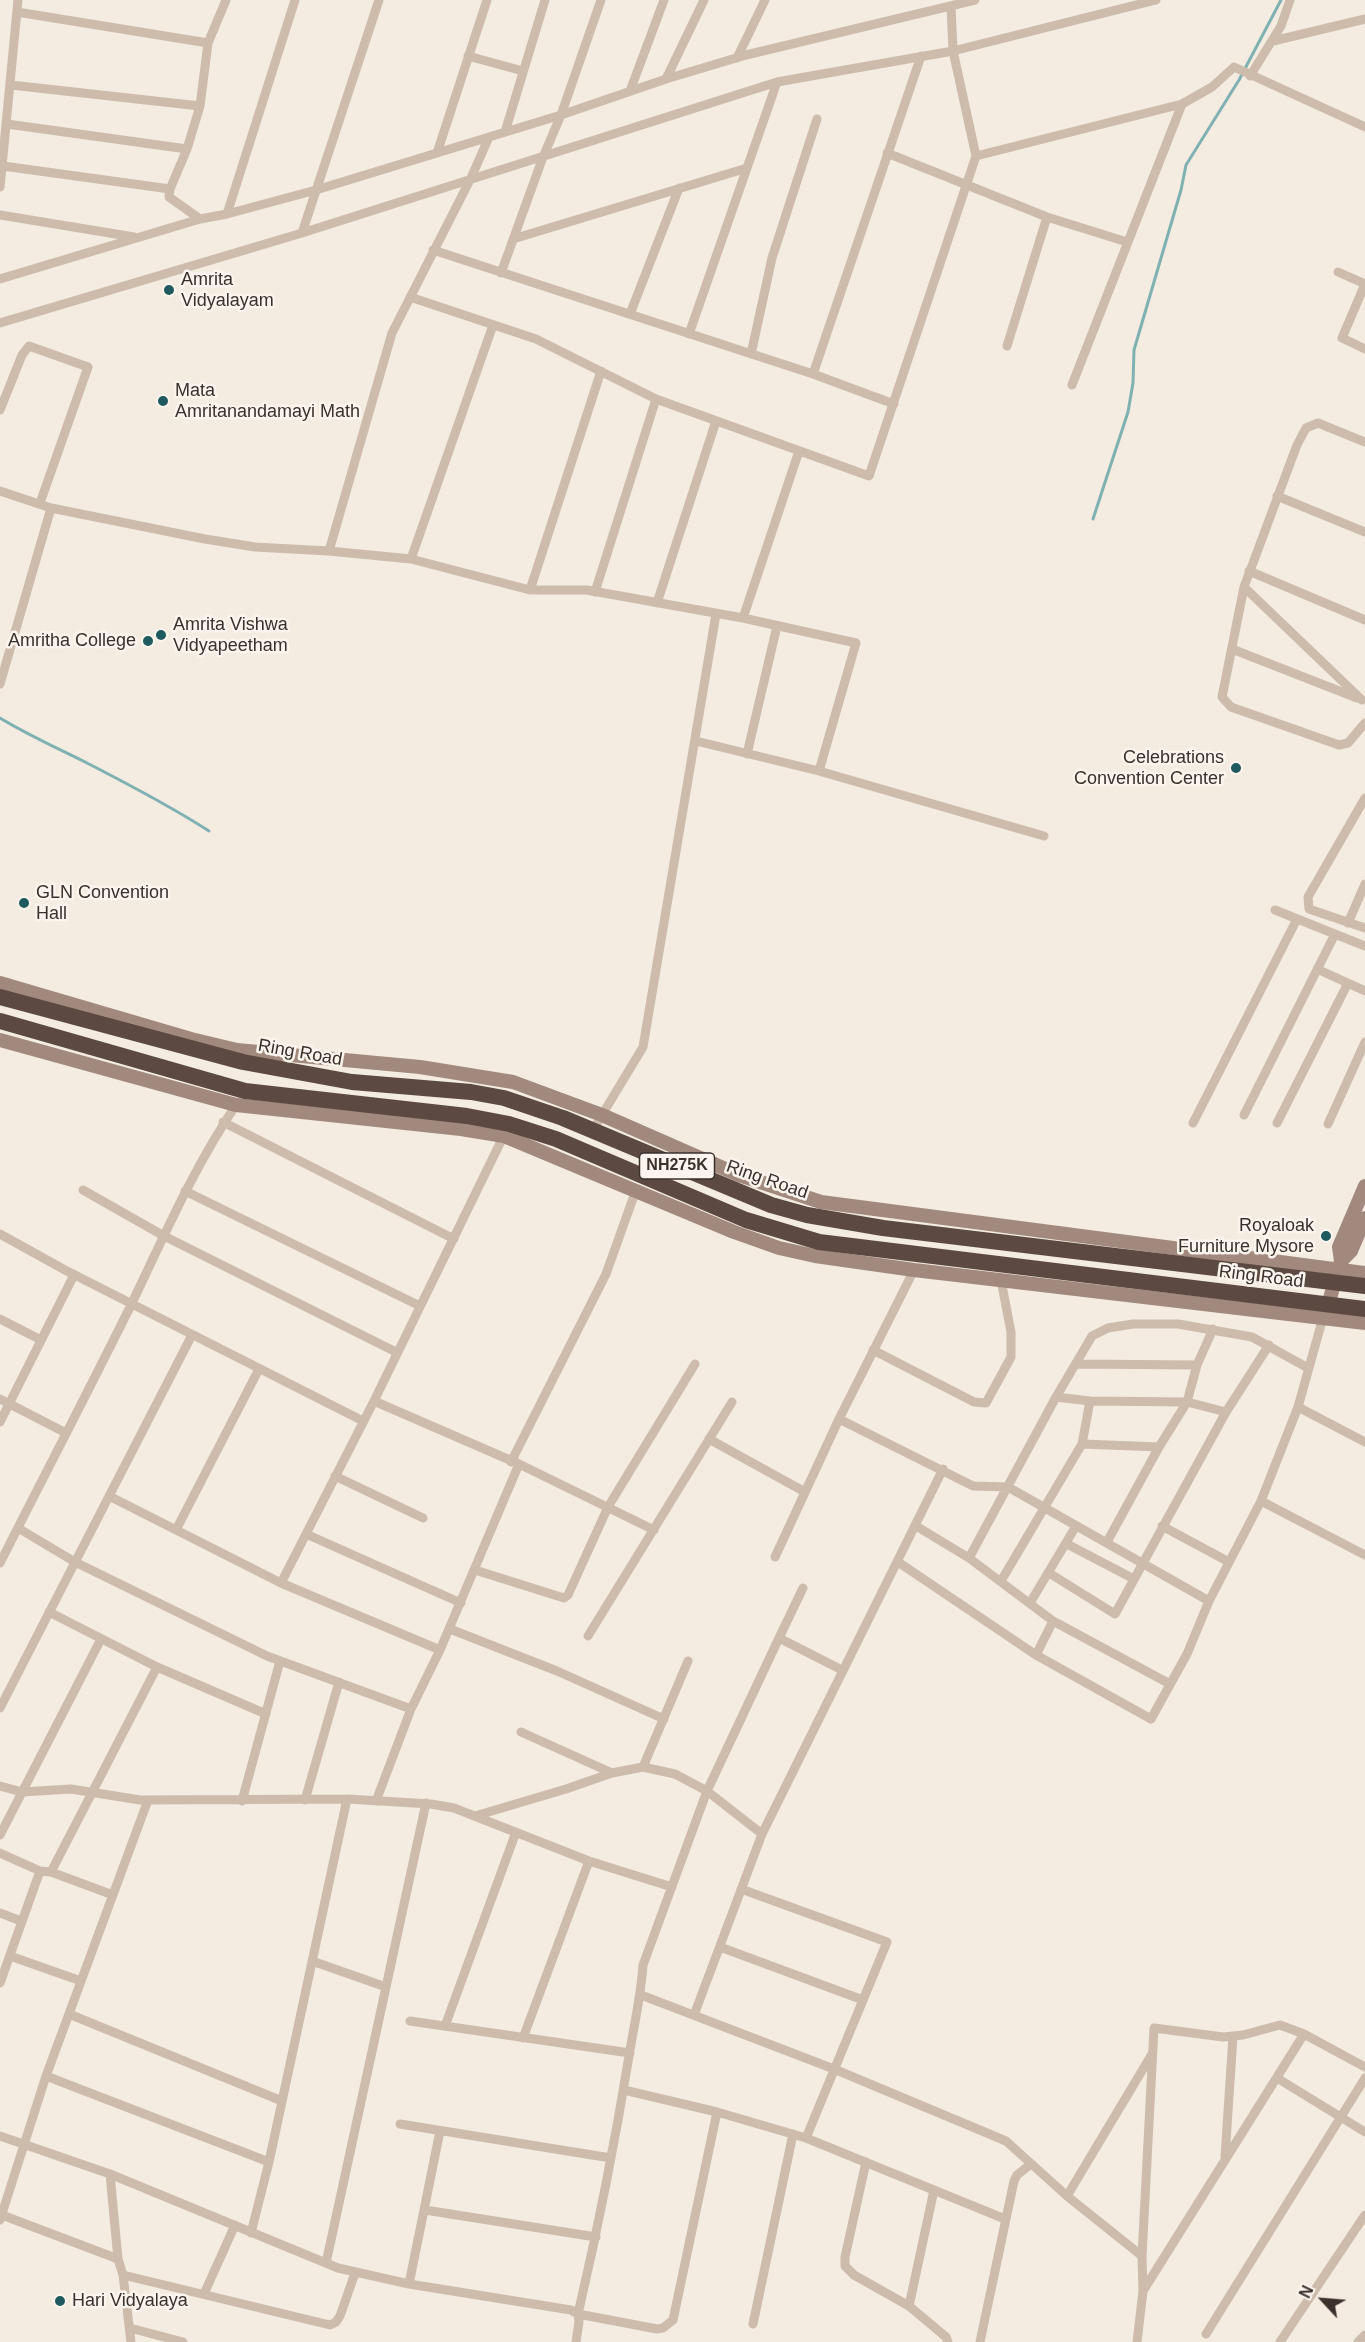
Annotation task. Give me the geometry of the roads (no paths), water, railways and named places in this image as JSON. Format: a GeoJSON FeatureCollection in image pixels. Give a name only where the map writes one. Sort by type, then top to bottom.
{"type":"FeatureCollection","features":[{"type":"Feature","properties":{"kind":"highway","name":"Ring Road"},"geometry":{"type":"LineString","coordinates":[[0,997],[243,1062],[352,1083],[471,1092],[504,1098],[593,1130],[753,1198],[807,1215],[883,1228],[1338,1271],[1365,1286]]}},
{"type":"Feature","properties":{"kind":"highway","name":"Ring Road"},"geometry":{"type":"LineString","coordinates":[[0,1021],[240,1098],[467,1116],[506,1130],[556,1139],[746,1220],[819,1242],[1325,1312],[1365,1309]]}},
{"type":"Feature","properties":{"kind":"street"},"geometry":{"type":"LineString","coordinates":[[0,186],[18,0]]}},
{"type":"Feature","properties":{"kind":"street"},"geometry":{"type":"LineString","coordinates":[[200,219],[169,197],[200,106],[208,43],[226,0]]}},
{"type":"Feature","properties":{"kind":"street"},"geometry":{"type":"LineString","coordinates":[[227,214],[295,0]]}},
{"type":"Feature","properties":{"kind":"street"},"geometry":{"type":"LineString","coordinates":[[302,233],[379,0]]}},
{"type":"Feature","properties":{"kind":"street"},"geometry":{"type":"LineString","coordinates":[[437,153],[487,0]]}},
{"type":"Feature","properties":{"kind":"street"},"geometry":{"type":"LineString","coordinates":[[505,132],[545,0]]}},
{"type":"Feature","properties":{"kind":"street"},"geometry":{"type":"LineString","coordinates":[[501,273],[543,156],[561,115],[601,0]]}},
{"type":"Feature","properties":{"kind":"street"},"geometry":{"type":"LineString","coordinates":[[630,91],[664,0]]}},
{"type":"Feature","properties":{"kind":"street"},"geometry":{"type":"LineString","coordinates":[[666,79],[704,0]]}},
{"type":"Feature","properties":{"kind":"street"},"geometry":{"type":"LineString","coordinates":[[737,58],[765,0]]}},
{"type":"Feature","properties":{"kind":"street"},"geometry":{"type":"LineString","coordinates":[[0,279],[200,219],[316,190],[737,58],[975,0]]}},
{"type":"Feature","properties":{"kind":"street"},"geometry":{"type":"LineString","coordinates":[[0,323],[302,233],[777,82],[953,51],[1156,0]]}},
{"type":"Feature","properties":{"kind":"street"},"geometry":{"type":"LineString","coordinates":[[1250,76],[1281,26],[1290,0]]}},
{"type":"Feature","properties":{"kind":"street"},"geometry":{"type":"LineString","coordinates":[[410,297],[536,339],[656,399],[869,476],[976,156],[953,51],[951,6]]}},
{"type":"Feature","properties":{"kind":"street"},"geometry":{"type":"LineString","coordinates":[[17,12],[208,43]]}},
{"type":"Feature","properties":{"kind":"street"},"geometry":{"type":"LineString","coordinates":[[1273,41],[1365,19]]}},
{"type":"Feature","properties":{"kind":"street"},"geometry":{"type":"LineString","coordinates":[[468,56],[523,71]]}},
{"type":"Feature","properties":{"kind":"street"},"geometry":{"type":"LineString","coordinates":[[813,374],[921,56]]}},
{"type":"Feature","properties":{"kind":"street"},"geometry":{"type":"LineString","coordinates":[[976,156],[1182,104],[1212,87],[1234,67],[1365,127]]}},
{"type":"Feature","properties":{"kind":"street"},"geometry":{"type":"LineString","coordinates":[[689,334],[777,82]]}},
{"type":"Feature","properties":{"kind":"street"},"geometry":{"type":"LineString","coordinates":[[11,85],[200,106]]}},
{"type":"Feature","properties":{"kind":"street"},"geometry":{"type":"LineString","coordinates":[[1072,385],[1182,104]]}},
{"type":"Feature","properties":{"kind":"street"},"geometry":{"type":"LineString","coordinates":[[751,354],[772,258],[817,119]]}},
{"type":"Feature","properties":{"kind":"street"},"geometry":{"type":"LineString","coordinates":[[7,124],[186,149]]}},
{"type":"Feature","properties":{"kind":"street"},"geometry":{"type":"LineString","coordinates":[[329,551],[392,333],[471,178],[489,137]]}},
{"type":"Feature","properties":{"kind":"street"},"geometry":{"type":"LineString","coordinates":[[887,153],[1047,218],[1127,242]]}},
{"type":"Feature","properties":{"kind":"street"},"geometry":{"type":"LineString","coordinates":[[3,166],[170,189]]}},
{"type":"Feature","properties":{"kind":"street"},"geometry":{"type":"LineString","coordinates":[[513,239],[747,168]]}},
{"type":"Feature","properties":{"kind":"street"},"geometry":{"type":"LineString","coordinates":[[630,314],[679,188]]}},
{"type":"Feature","properties":{"kind":"street"},"geometry":{"type":"LineString","coordinates":[[0,215],[138,237]]}},
{"type":"Feature","properties":{"kind":"street"},"geometry":{"type":"LineString","coordinates":[[1007,346],[1047,218]]}},
{"type":"Feature","properties":{"kind":"street"},"geometry":{"type":"LineString","coordinates":[[433,250],[813,374],[894,404]]}},
{"type":"Feature","properties":{"kind":"street"},"geometry":{"type":"LineString","coordinates":[[1338,272],[1365,284],[1341,338],[1365,349]]}},
{"type":"Feature","properties":{"kind":"street"},"geometry":{"type":"LineString","coordinates":[[411,559],[493,325]]}},
{"type":"Feature","properties":{"kind":"street"},"geometry":{"type":"LineString","coordinates":[[0,410],[22,355],[29,346],[88,367],[40,503]]}},
{"type":"Feature","properties":{"kind":"street"},"geometry":{"type":"LineString","coordinates":[[530,590],[601,371]]}},
{"type":"Feature","properties":{"kind":"street"},"geometry":{"type":"LineString","coordinates":[[595,592],[656,399]]}},
{"type":"Feature","properties":{"kind":"street"},"geometry":{"type":"LineString","coordinates":[[657,603],[716,421]]}},
{"type":"Feature","properties":{"kind":"street"},"geometry":{"type":"LineString","coordinates":[[1365,442],[1318,423],[1306,428],[1277,496],[1244,587],[1222,697],[1231,707],[1339,745],[1347,743],[1365,723]]}},
{"type":"Feature","properties":{"kind":"street"},"geometry":{"type":"LineString","coordinates":[[743,618],[799,451]]}},
{"type":"Feature","properties":{"kind":"street"},"geometry":{"type":"LineString","coordinates":[[0,491],[51,508],[255,547],[411,559],[530,590],[595,592],[743,618],[856,643],[819,771]]}},
{"type":"Feature","properties":{"kind":"street"},"geometry":{"type":"LineString","coordinates":[[1277,496],[1365,532]]}},
{"type":"Feature","properties":{"kind":"street"},"geometry":{"type":"LineString","coordinates":[[0,684],[51,508]]}},
{"type":"Feature","properties":{"kind":"street"},"geometry":{"type":"LineString","coordinates":[[1249,571],[1365,620]]}},
{"type":"Feature","properties":{"kind":"street"},"geometry":{"type":"LineString","coordinates":[[1244,587],[1363,701]]}},
{"type":"Feature","properties":{"kind":"street"},"geometry":{"type":"LineString","coordinates":[[593,1130],[643,1047],[716,614]]}},
{"type":"Feature","properties":{"kind":"street"},"geometry":{"type":"LineString","coordinates":[[747,754],[777,626]]}},
{"type":"Feature","properties":{"kind":"street"},"geometry":{"type":"LineString","coordinates":[[1232,650],[1363,701]]}},
{"type":"Feature","properties":{"kind":"street"},"geometry":{"type":"LineString","coordinates":[[696,741],[819,771],[1044,836]]}},
{"type":"Feature","properties":{"kind":"street"},"geometry":{"type":"LineString","coordinates":[[1365,798],[1308,897],[1310,909],[1365,928]]}},
{"type":"Feature","properties":{"kind":"street"},"geometry":{"type":"LineString","coordinates":[[1348,923],[1365,884]]}},
{"type":"Feature","properties":{"kind":"street"},"geometry":{"type":"LineString","coordinates":[[1275,910],[1365,946]]}},
{"type":"Feature","properties":{"kind":"street"},"geometry":{"type":"LineString","coordinates":[[1193,1123],[1298,919]]}},
{"type":"Feature","properties":{"kind":"street"},"geometry":{"type":"LineString","coordinates":[[1244,1115],[1335,934]]}},
{"type":"Feature","properties":{"kind":"street"},"geometry":{"type":"LineString","coordinates":[[1317,969],[1365,991]]}},
{"type":"Feature","properties":{"kind":"street"},"geometry":{"type":"LineString","coordinates":[[0,983],[190,1039],[237,1050],[420,1067],[513,1082],[602,1115],[740,1175],[821,1202],[1365,1273]]}},
{"type":"Feature","properties":{"kind":"street"},"geometry":{"type":"LineString","coordinates":[[1277,1123],[1348,983]]}},
{"type":"Feature","properties":{"kind":"street"},"geometry":{"type":"LineString","coordinates":[[0,1040],[240,1098],[223,1122],[185,1191],[132,1304],[0,1563]]}},
{"type":"Feature","properties":{"kind":"street"},"geometry":{"type":"LineString","coordinates":[[1328,1124],[1365,1042]]}},
{"type":"Feature","properties":{"kind":"street"},"geometry":{"type":"LineString","coordinates":[[223,1122],[454,1239]]}},
{"type":"Feature","properties":{"kind":"street"},"geometry":{"type":"LineString","coordinates":[[281,1583],[374,1401],[506,1130],[636,1190],[734,1232],[779,1248],[815,1256],[914,1270],[1325,1312],[1365,1323]]}},
{"type":"Feature","properties":{"kind":"street"},"geometry":{"type":"LineString","coordinates":[[898,1562],[1036,1655],[1151,1719],[1187,1654],[1209,1601],[1261,1501],[1298,1407],[1338,1271],[1339,1247],[1365,1186]]}},
{"type":"Feature","properties":{"kind":"street"},"geometry":{"type":"LineString","coordinates":[[83,1190],[164,1236],[396,1352]]}},
{"type":"Feature","properties":{"kind":"street"},"geometry":{"type":"LineString","coordinates":[[376,1802],[411,1709],[450,1629],[475,1570],[515,1463],[606,1274],[636,1190]]}},
{"type":"Feature","properties":{"kind":"street"},"geometry":{"type":"LineString","coordinates":[[185,1191],[420,1306]]}},
{"type":"Feature","properties":{"kind":"street"},"geometry":{"type":"LineString","coordinates":[[1338,1271],[1351,1251],[1365,1218]]}},
{"type":"Feature","properties":{"kind":"street"},"geometry":{"type":"LineString","coordinates":[[0,1234],[74,1275],[363,1421]]}},
{"type":"Feature","properties":{"kind":"street"},"geometry":{"type":"LineString","coordinates":[[775,1557],[839,1419],[914,1270]]}},
{"type":"Feature","properties":{"kind":"street"},"geometry":{"type":"LineString","coordinates":[[0,1422],[74,1275]]}},
{"type":"Feature","properties":{"kind":"street"},"geometry":{"type":"LineString","coordinates":[[873,1350],[974,1402],[986,1403],[1011,1357],[1011,1332],[1001,1280]]}},
{"type":"Feature","properties":{"kind":"street"},"geometry":{"type":"LineString","coordinates":[[0,1319],[41,1340]]}},
{"type":"Feature","properties":{"kind":"street"},"geometry":{"type":"LineString","coordinates":[[969,1558],[1056,1397],[1092,1336],[1108,1328],[1132,1324],[1178,1324],[1213,1329],[1252,1337],[1308,1368]]}},
{"type":"Feature","properties":{"kind":"street"},"geometry":{"type":"LineString","coordinates":[[1107,1542],[1187,1402],[1197,1365],[1213,1329]]}},
{"type":"Feature","properties":{"kind":"street"},"geometry":{"type":"LineString","coordinates":[[0,1708],[192,1335]]}},
{"type":"Feature","properties":{"kind":"street"},"geometry":{"type":"LineString","coordinates":[[1049,1573],[1115,1614],[1226,1412],[1269,1345]]}},
{"type":"Feature","properties":{"kind":"street"},"geometry":{"type":"LineString","coordinates":[[475,1570],[564,1598],[568,1595],[608,1507],[695,1364]]}},
{"type":"Feature","properties":{"kind":"street"},"geometry":{"type":"LineString","coordinates":[[1076,1364],[1197,1365]]}},
{"type":"Feature","properties":{"kind":"street"},"geometry":{"type":"LineString","coordinates":[[176,1530],[260,1369]]}},
{"type":"Feature","properties":{"kind":"street"},"geometry":{"type":"LineString","coordinates":[[1056,1397],[1090,1401],[1187,1402],[1226,1412]]}},
{"type":"Feature","properties":{"kind":"street"},"geometry":{"type":"LineString","coordinates":[[0,1399],[66,1433]]}},
{"type":"Feature","properties":{"kind":"street"},"geometry":{"type":"LineString","coordinates":[[374,1401],[515,1463],[654,1530]]}},
{"type":"Feature","properties":{"kind":"street"},"geometry":{"type":"LineString","coordinates":[[1001,1581],[1082,1444],[1090,1401]]}},
{"type":"Feature","properties":{"kind":"street"},"geometry":{"type":"LineString","coordinates":[[588,1636],[732,1402]]}},
{"type":"Feature","properties":{"kind":"street"},"geometry":{"type":"LineString","coordinates":[[1298,1407],[1365,1442]]}},
{"type":"Feature","properties":{"kind":"street"},"geometry":{"type":"LineString","coordinates":[[839,1419],[973,1486],[1008,1487],[1209,1601]]}},
{"type":"Feature","properties":{"kind":"street"},"geometry":{"type":"LineString","coordinates":[[709,1439],[805,1492]]}},
{"type":"Feature","properties":{"kind":"street"},"geometry":{"type":"LineString","coordinates":[[1082,1444],[1160,1446]]}},
{"type":"Feature","properties":{"kind":"street"},"geometry":{"type":"LineString","coordinates":[[694,2015],[762,1834],[943,1469]]}},
{"type":"Feature","properties":{"kind":"street"},"geometry":{"type":"LineString","coordinates":[[335,1476],[423,1518]]}},
{"type":"Feature","properties":{"kind":"street"},"geometry":{"type":"LineString","coordinates":[[109,1496],[281,1583],[440,1650]]}},
{"type":"Feature","properties":{"kind":"street"},"geometry":{"type":"LineString","coordinates":[[1261,1501],[1365,1555]]}},
{"type":"Feature","properties":{"kind":"street"},"geometry":{"type":"LineString","coordinates":[[916,1526],[969,1558],[1053,1621],[1170,1684]]}},
{"type":"Feature","properties":{"kind":"street"},"geometry":{"type":"LineString","coordinates":[[1030,1603],[1076,1526]]}},
{"type":"Feature","properties":{"kind":"street"},"geometry":{"type":"LineString","coordinates":[[1162,1526],[1229,1562]]}},
{"type":"Feature","properties":{"kind":"street"},"geometry":{"type":"LineString","coordinates":[[18,1528],[75,1562],[280,1661],[411,1709]]}},
{"type":"Feature","properties":{"kind":"street"},"geometry":{"type":"LineString","coordinates":[[306,1534],[461,1603]]}},
{"type":"Feature","properties":{"kind":"street"},"geometry":{"type":"LineString","coordinates":[[1067,1544],[1134,1579]]}},
{"type":"Feature","properties":{"kind":"street"},"geometry":{"type":"LineString","coordinates":[[576,2342],[578,2314],[596,2237],[624,2090],[644,1965],[707,1791],[803,1588]]}},
{"type":"Feature","properties":{"kind":"street"},"geometry":{"type":"LineString","coordinates":[[50,1612],[157,1667],[266,1714]]}},
{"type":"Feature","properties":{"kind":"street"},"geometry":{"type":"LineString","coordinates":[[1036,1655],[1053,1621]]}},
{"type":"Feature","properties":{"kind":"street"},"geometry":{"type":"LineString","coordinates":[[450,1629],[557,1671],[664,1719]]}},
{"type":"Feature","properties":{"kind":"street"},"geometry":{"type":"LineString","coordinates":[[779,1638],[842,1670]]}},
{"type":"Feature","properties":{"kind":"street"},"geometry":{"type":"LineString","coordinates":[[0,1835],[101,1639]]}},
{"type":"Feature","properties":{"kind":"street"},"geometry":{"type":"LineString","coordinates":[[242,1801],[280,1661]]}},
{"type":"Feature","properties":{"kind":"street"},"geometry":{"type":"LineString","coordinates":[[642,1767],[688,1661]]}},
{"type":"Feature","properties":{"kind":"street"},"geometry":{"type":"LineString","coordinates":[[51,1872],[157,1667]]}},
{"type":"Feature","properties":{"kind":"street"},"geometry":{"type":"LineString","coordinates":[[305,1800],[339,1682]]}},
{"type":"Feature","properties":{"kind":"street"},"geometry":{"type":"LineString","coordinates":[[521,1732],[612,1773]]}},
{"type":"Feature","properties":{"kind":"street"},"geometry":{"type":"LineString","coordinates":[[475,1816],[612,1773],[642,1767],[675,1774],[707,1791],[762,1834]]}},
{"type":"Feature","properties":{"kind":"street"},"geometry":{"type":"LineString","coordinates":[[0,1786],[22,1792],[70,1789],[148,1800],[347,1800],[426,1803],[453,1808],[589,1860],[672,1887]]}},
{"type":"Feature","properties":{"kind":"street"},"geometry":{"type":"LineString","coordinates":[[118,2259],[1,2217],[46,2076],[148,1800]]}},
{"type":"Feature","properties":{"kind":"street"},"geometry":{"type":"LineString","coordinates":[[251,2233],[269,2162],[347,1800]]}},
{"type":"Feature","properties":{"kind":"street"},"geometry":{"type":"LineString","coordinates":[[326,2263],[426,1803]]}},
{"type":"Feature","properties":{"kind":"street"},"geometry":{"type":"LineString","coordinates":[[445,2026],[516,1832]]}},
{"type":"Feature","properties":{"kind":"street"},"geometry":{"type":"LineString","coordinates":[[0,1853],[40,1871],[51,1872],[113,1895]]}},
{"type":"Feature","properties":{"kind":"street"},"geometry":{"type":"LineString","coordinates":[[523,2038],[589,1860]]}},
{"type":"Feature","properties":{"kind":"street"},"geometry":{"type":"LineString","coordinates":[[0,1983],[2,1970],[10,1956],[40,1871]]}},
{"type":"Feature","properties":{"kind":"street"},"geometry":{"type":"LineString","coordinates":[[741,1889],[888,1942],[806,2138]]}},
{"type":"Feature","properties":{"kind":"street"},"geometry":{"type":"LineString","coordinates":[[0,1913],[21,1921]]}},
{"type":"Feature","properties":{"kind":"street"},"geometry":{"type":"LineString","coordinates":[[720,1947],[863,2000]]}},
{"type":"Feature","properties":{"kind":"street"},"geometry":{"type":"LineString","coordinates":[[10,1956],[81,1981]]}},
{"type":"Feature","properties":{"kind":"street"},"geometry":{"type":"LineString","coordinates":[[312,1961],[386,1987]]}},
{"type":"Feature","properties":{"kind":"street"},"geometry":{"type":"LineString","coordinates":[[641,1995],[834,2069],[1005,2140],[1067,2196],[1142,2256]]}},
{"type":"Feature","properties":{"kind":"street"},"geometry":{"type":"LineString","coordinates":[[69,2014],[282,2101]]}},
{"type":"Feature","properties":{"kind":"street"},"geometry":{"type":"LineString","coordinates":[[410,2021],[630,2053]]}},
{"type":"Feature","properties":{"kind":"street"},"geometry":{"type":"LineString","coordinates":[[1137,2342],[1143,2291],[1142,2256],[1154,2028],[1172,2029],[1198,2035],[1233,2036],[1280,2025],[1304,2034],[1365,2067]]}},
{"type":"Feature","properties":{"kind":"street"},"geometry":{"type":"LineString","coordinates":[[1143,2291],[1304,2034]]}},
{"type":"Feature","properties":{"kind":"street"},"geometry":{"type":"LineString","coordinates":[[1225,2160],[1233,2036]]}},
{"type":"Feature","properties":{"kind":"street"},"geometry":{"type":"LineString","coordinates":[[1067,2196],[1153,2052]]}},
{"type":"Feature","properties":{"kind":"street"},"geometry":{"type":"LineString","coordinates":[[46,2076],[269,2162]]}},
{"type":"Feature","properties":{"kind":"street"},"geometry":{"type":"LineString","coordinates":[[1277,2078],[1365,2132]]}},
{"type":"Feature","properties":{"kind":"street"},"geometry":{"type":"LineString","coordinates":[[1206,2334],[1365,2078]]}},
{"type":"Feature","properties":{"kind":"street"},"geometry":{"type":"LineString","coordinates":[[624,2090],[717,2112],[806,2138],[1005,2219]]}},
{"type":"Feature","properties":{"kind":"street"},"geometry":{"type":"LineString","coordinates":[[0,2136],[110,2175],[355,2273],[571,2310],[578,2314],[657,2329],[663,2328],[673,2320],[717,2112]]}},
{"type":"Feature","properties":{"kind":"street"},"geometry":{"type":"LineString","coordinates":[[400,2124],[611,2158]]}},
{"type":"Feature","properties":{"kind":"street"},"geometry":{"type":"LineString","coordinates":[[409,2284],[440,2131]]}},
{"type":"Feature","properties":{"kind":"street"},"geometry":{"type":"LineString","coordinates":[[753,2324],[793,2134]]}},
{"type":"Feature","properties":{"kind":"street"},"geometry":{"type":"LineString","coordinates":[[866,2162],[844,2257],[845,2266],[854,2275],[909,2306],[946,2337],[948,2342]]}},
{"type":"Feature","properties":{"kind":"street"},"geometry":{"type":"LineString","coordinates":[[980,2342],[1005,2219],[1017,2175],[1031,2164]]}},
{"type":"Feature","properties":{"kind":"street"},"geometry":{"type":"LineString","coordinates":[[110,2175],[118,2259],[123,2275],[131,2342]]}},
{"type":"Feature","properties":{"kind":"street"},"geometry":{"type":"LineString","coordinates":[[909,2306],[934,2190]]}},
{"type":"Feature","properties":{"kind":"street"},"geometry":{"type":"LineString","coordinates":[[425,2210],[596,2237]]}},
{"type":"Feature","properties":{"kind":"street"},"geometry":{"type":"LineString","coordinates":[[1280,2342],[1365,2215]]}},
{"type":"Feature","properties":{"kind":"street"},"geometry":{"type":"LineString","coordinates":[[204,2294],[235,2225]]}},
{"type":"Feature","properties":{"kind":"street"},"geometry":{"type":"LineString","coordinates":[[123,2275],[330,2325],[340,2316],[355,2273]]}},
{"type":"Feature","properties":{"kind":"street"},"geometry":{"type":"LineString","coordinates":[[130,2328],[183,2342]]}},
{"type":"Feature","properties":{"kind":"street"},"geometry":{"type":"LineString","coordinates":[[1358,2342],[1365,2335]]}},
{"type":"Feature","properties":{"kind":"waterway"},"geometry":{"type":"LineString","coordinates":[[1093,519],[1128,412],[1133,383],[1134,350],[1181,190],[1186,165],[1239,80],[1281,0]]}},
{"type":"Feature","properties":{"kind":"waterway"},"geometry":{"type":"LineString","coordinates":[[0,718],[133,787],[209,831]]}},
{"type":"Feature","properties":{"kind":"place","name":"Amrita Vidyalayam"},"geometry":{"type":"Point","coordinates":[169,290]}},
{"type":"Feature","properties":{"kind":"place","name":"Mata Amritanandamayi Math"},"geometry":{"type":"Point","coordinates":[163,401]}},
{"type":"Feature","properties":{"kind":"place","name":"Amrita Vishwa Vidyapeetham"},"geometry":{"type":"Point","coordinates":[161,635]}},
{"type":"Feature","properties":{"kind":"place","name":"Amritha College"},"geometry":{"type":"Point","coordinates":[148,641]}},
{"type":"Feature","properties":{"kind":"place","name":"Celebrations Convention Center"},"geometry":{"type":"Point","coordinates":[1236,768]}},
{"type":"Feature","properties":{"kind":"place","name":"GLN Convention Hall"},"geometry":{"type":"Point","coordinates":[24,903]}},
{"type":"Feature","properties":{"kind":"place","name":"Royaloak Furniture Mysore"},"geometry":{"type":"Point","coordinates":[1326,1236]}},
{"type":"Feature","properties":{"kind":"place","name":"Hari Vidyalaya"},"geometry":{"type":"Point","coordinates":[60,2301]}}]}
